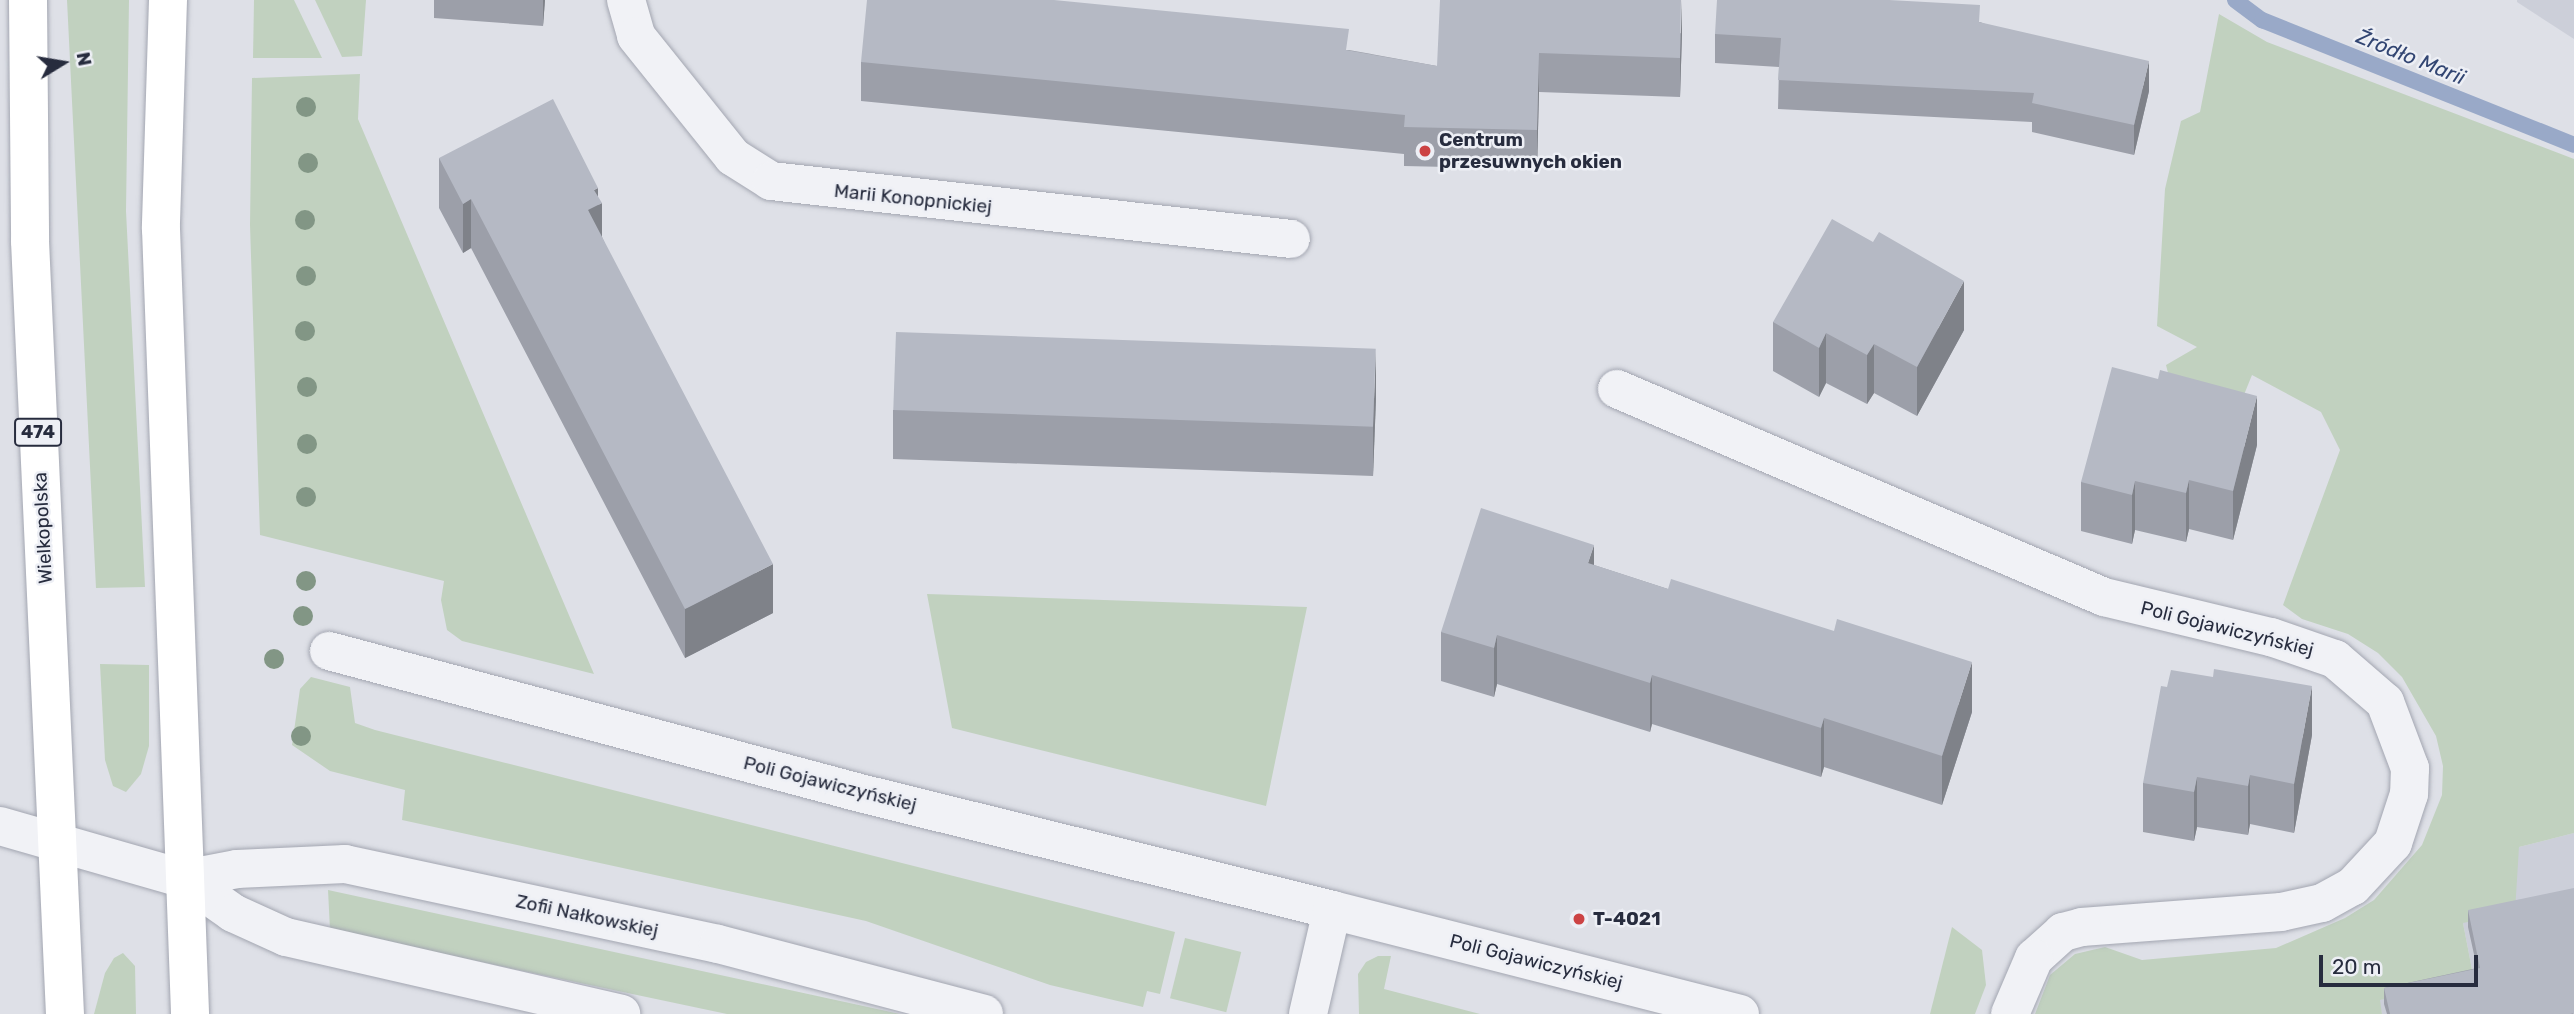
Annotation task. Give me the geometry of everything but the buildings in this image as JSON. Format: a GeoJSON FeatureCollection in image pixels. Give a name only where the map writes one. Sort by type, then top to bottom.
{"type":"FeatureCollection","features":[{"type":"Feature","properties":{"kind":"main road","name":"Wielkopolska"},"geometry":{"type":"LineString","coordinates":[[29,0],[30,241],[65,1014]]}},
{"type":"Feature","properties":{"kind":"main road"},"geometry":{"type":"LineString","coordinates":[[168,0],[161,229],[190,1014]]}},
{"type":"Feature","properties":{"kind":"street","name":"Marii Konopnickiej"},"geometry":{"type":"LineString","coordinates":[[625,0],[628,20],[644,47],[733,157],[771,181],[1291,239]]}},
{"type":"Feature","properties":{"kind":"street","name":"Poli Gojawiczyńskiej"},"geometry":{"type":"LineString","coordinates":[[1617,389],[2104,597],[2271,637],[2334,659],[2385,702],[2410,768],[2409,794],[2393,843],[2353,886],[2322,903],[2281,912],[2082,927],[2063,932],[2034,958],[2010,1014]]}},
{"type":"Feature","properties":{"kind":"street","name":"Poli Gojawiczyńskiej"},"geometry":{"type":"LineString","coordinates":[[329,651],[860,793],[1740,1014]]}},
{"type":"Feature","properties":{"kind":"street","name":"Zofii Nałkowskiej"},"geometry":{"type":"LineString","coordinates":[[0,826],[185,879],[233,914],[286,937],[621,1014]]}},
{"type":"Feature","properties":{"kind":"street","name":"Zofii Nałkowskiej"},"geometry":{"type":"LineString","coordinates":[[185,879],[237,869],[345,864],[718,944],[984,1014]]}},
{"type":"Feature","properties":{"kind":"street"},"geometry":{"type":"LineString","coordinates":[[1307,1014],[1332,910]]}},
{"type":"Feature","properties":{"kind":"shaded area"},"geometry":{"type":"Polygon","coordinates":[[[2574,0],[2574,39],[2517,2],[2574,0]]]}},
{"type":"Feature","properties":{"kind":"shaded area"},"geometry":{"type":"Polygon","coordinates":[[[2574,833],[2574,1014],[2382,1014],[2379,1000],[2474,980],[2463,923],[2519,847],[2574,833]]]}},
{"type":"Feature","properties":{"kind":"green space"},"geometry":{"type":"Polygon","coordinates":[[[67,0],[129,0],[126,211],[145,587],[96,588],[67,0]]]}},
{"type":"Feature","properties":{"kind":"green space"},"geometry":{"type":"Polygon","coordinates":[[[254,0],[294,0],[322,58],[253,58],[254,0]]]}},
{"type":"Feature","properties":{"kind":"green space"},"geometry":{"type":"Polygon","coordinates":[[[315,0],[366,0],[362,56],[342,57],[315,0]]]}},
{"type":"Feature","properties":{"kind":"green space"},"geometry":{"type":"Polygon","coordinates":[[[2219,14],[2267,42],[2574,159],[2574,833],[2519,847],[2515,912],[2463,923],[2474,980],[2380,1000],[2382,1014],[2035,1014],[2050,975],[2075,954],[2105,947],[2142,960],[2276,948],[2345,918],[2374,900],[2422,845],[2442,795],[2443,766],[2436,736],[2402,677],[2378,653],[2348,634],[2302,619],[2283,605],[2340,450],[2321,412],[2252,375],[2239,407],[2172,389],[2166,365],[2197,347],[2157,326],[2165,189],[2181,121],[2200,112],[2219,14]]]}},
{"type":"Feature","properties":{"kind":"green space"},"geometry":{"type":"Polygon","coordinates":[[[360,74],[358,119],[594,674],[462,641],[447,630],[441,600],[444,581],[260,535],[250,225],[252,78],[360,74]]]}},
{"type":"Feature","properties":{"kind":"green space"},"geometry":{"type":"Polygon","coordinates":[[[927,594],[1307,607],[1266,806],[952,728],[927,594]]]}},
{"type":"Feature","properties":{"kind":"green space"},"geometry":{"type":"Polygon","coordinates":[[[100,664],[149,665],[149,746],[141,774],[126,792],[113,786],[105,760],[100,664]]]}},
{"type":"Feature","properties":{"kind":"green space"},"geometry":{"type":"Polygon","coordinates":[[[311,677],[350,687],[355,723],[375,730],[1175,932],[1160,994],[1147,991],[1143,1007],[1050,985],[866,921],[402,820],[405,790],[330,771],[292,745],[300,689],[311,677]]]}},
{"type":"Feature","properties":{"kind":"green space"},"geometry":{"type":"Polygon","coordinates":[[[328,890],[900,1014],[727,1014],[330,930],[328,890]]]}},
{"type":"Feature","properties":{"kind":"green space"},"geometry":{"type":"Polygon","coordinates":[[[1952,927],[1982,950],[1986,985],[1975,1014],[1930,1014],[1952,927]]]}},
{"type":"Feature","properties":{"kind":"green space"},"geometry":{"type":"Polygon","coordinates":[[[1185,938],[1241,952],[1226,1012],[1170,998],[1185,938]]]}},
{"type":"Feature","properties":{"kind":"green space"},"geometry":{"type":"Polygon","coordinates":[[[123,953],[135,966],[136,1014],[94,1014],[105,973],[114,958],[123,953]]]}},
{"type":"Feature","properties":{"kind":"green space"},"geometry":{"type":"Polygon","coordinates":[[[1378,956],[1391,956],[1384,989],[1480,1014],[1359,1014],[1358,974],[1366,962],[1378,956]]]}},
{"type":"Feature","properties":{"kind":"waterway","name":"Źródło Marii"},"geometry":{"type":"LineString","coordinates":[[2235,0],[2262,20],[2574,145]]}},
{"type":"Feature","properties":{"kind":"place","name":"Centrum przesuwnych okien"},"geometry":{"type":"Point","coordinates":[1425,151]}},
{"type":"Feature","properties":{"kind":"place","name":"T-4021"},"geometry":{"type":"Point","coordinates":[1579,919]}}]}
